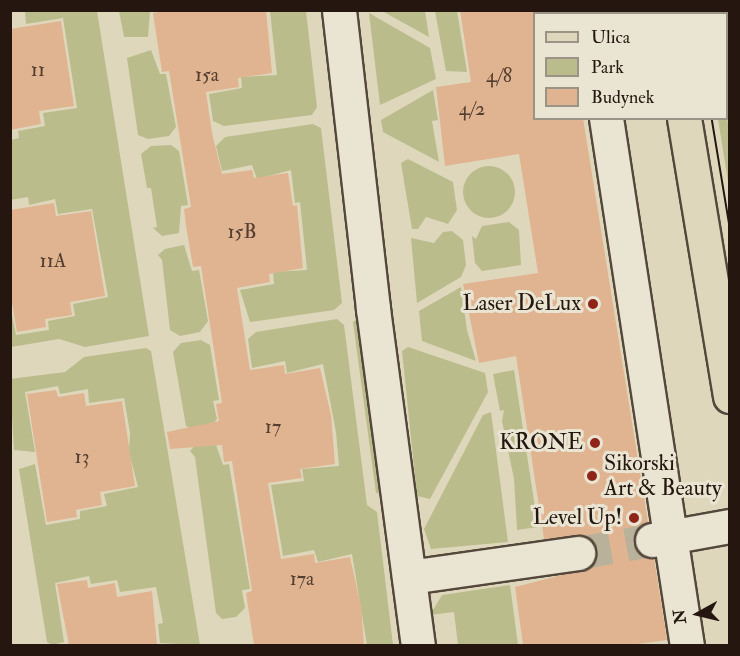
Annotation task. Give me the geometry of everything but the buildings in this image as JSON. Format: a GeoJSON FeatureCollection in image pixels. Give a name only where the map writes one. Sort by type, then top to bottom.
{"type":"FeatureCollection","features":[{"type":"Feature","properties":{"kind":"main road"},"geometry":{"type":"LineString","coordinates":[[684,120],[729,396]]}},
{"type":"Feature","properties":{"kind":"street"},"geometry":{"type":"LineString","coordinates":[[339,10],[418,645]]}},
{"type":"Feature","properties":{"kind":"street"},"geometry":{"type":"LineString","coordinates":[[606,120],[662,538],[687,645]]}},
{"type":"Feature","properties":{"kind":"street"},"geometry":{"type":"LineString","coordinates":[[662,538],[729,526]]}},
{"type":"Feature","properties":{"kind":"street"},"geometry":{"type":"LineString","coordinates":[[409,577],[578,552]]}},
{"type":"Feature","properties":{"kind":"green space"},"geometry":{"type":"Polygon","coordinates":[[[25,11],[97,11],[149,336],[85,347],[59,339],[11,347],[10,305],[16,335],[49,330],[48,321],[75,316],[73,304],[108,297],[92,209],[58,214],[55,199],[29,205],[28,197],[10,200],[11,140],[19,138],[18,131],[45,126],[43,113],[77,108],[63,18],[26,24],[25,11]]]}},
{"type":"Feature","properties":{"kind":"green space"},"geometry":{"type":"Polygon","coordinates":[[[119,11],[150,11],[148,37],[124,37],[119,11]]]}},
{"type":"Feature","properties":{"kind":"green space"},"geometry":{"type":"Polygon","coordinates":[[[270,11],[306,11],[317,107],[312,115],[224,126],[213,121],[209,94],[242,88],[241,77],[277,75],[270,11]]]}},
{"type":"Feature","properties":{"kind":"green space"},"geometry":{"type":"Polygon","coordinates":[[[382,11],[425,11],[429,37],[382,11]]]}},
{"type":"Feature","properties":{"kind":"green space"},"geometry":{"type":"Polygon","coordinates":[[[435,11],[457,11],[467,72],[446,71],[435,11]]]}},
{"type":"Feature","properties":{"kind":"green space"},"geometry":{"type":"Polygon","coordinates":[[[369,13],[430,48],[436,79],[380,105],[369,13]]]}},
{"type":"Feature","properties":{"kind":"green space"},"geometry":{"type":"Polygon","coordinates":[[[151,50],[160,74],[166,74],[176,127],[169,136],[148,139],[138,135],[127,58],[151,50]]]}},
{"type":"Feature","properties":{"kind":"green space"},"geometry":{"type":"Polygon","coordinates":[[[433,90],[438,120],[432,121],[439,162],[383,132],[381,120],[433,90]]]}},
{"type":"Feature","properties":{"kind":"green space"},"geometry":{"type":"Polygon","coordinates":[[[718,120],[728,120],[729,188],[718,120]]]}},
{"type":"Feature","properties":{"kind":"green space"},"geometry":{"type":"Polygon","coordinates":[[[313,124],[321,128],[342,303],[334,310],[250,322],[240,290],[274,284],[273,272],[307,270],[300,202],[295,203],[291,170],[257,179],[252,165],[222,171],[216,146],[225,137],[313,124]]]}},
{"type":"Feature","properties":{"kind":"green space"},"geometry":{"type":"Polygon","coordinates":[[[171,145],[179,151],[188,205],[181,206],[179,233],[162,236],[153,228],[157,227],[151,188],[147,188],[141,154],[151,146],[171,145]]]}},
{"type":"Feature","properties":{"kind":"green space"},"geometry":{"type":"Polygon","coordinates":[[[408,159],[453,182],[457,210],[448,224],[426,217],[418,229],[412,229],[401,163],[408,159]]]}},
{"type":"Feature","properties":{"kind":"green space"},"geometry":{"type":"Polygon","coordinates":[[[489,166],[499,168],[507,174],[513,182],[515,192],[513,202],[507,210],[499,216],[489,218],[479,216],[471,210],[465,202],[463,192],[465,182],[471,174],[479,168],[489,166]]]}},
{"type":"Feature","properties":{"kind":"green space"},"geometry":{"type":"Polygon","coordinates":[[[509,222],[519,230],[521,265],[482,271],[475,263],[472,236],[476,239],[482,226],[509,222]]]}},
{"type":"Feature","properties":{"kind":"green space"},"geometry":{"type":"Polygon","coordinates":[[[452,231],[463,240],[466,265],[461,277],[417,303],[411,238],[434,243],[443,232],[452,231]]]}},
{"type":"Feature","properties":{"kind":"green space"},"geometry":{"type":"Polygon","coordinates":[[[184,245],[192,271],[199,270],[208,321],[200,332],[180,336],[170,330],[162,260],[158,255],[165,249],[184,245]]]}},
{"type":"Feature","properties":{"kind":"green space"},"geometry":{"type":"Polygon","coordinates":[[[461,287],[467,330],[476,361],[422,341],[419,311],[461,287]]]}},
{"type":"Feature","properties":{"kind":"green space"},"geometry":{"type":"Polygon","coordinates":[[[358,318],[384,494],[376,493],[353,322],[358,318]]]}},
{"type":"Feature","properties":{"kind":"green space"},"geometry":{"type":"Polygon","coordinates":[[[337,319],[344,325],[367,505],[377,512],[393,645],[367,645],[352,554],[318,562],[314,550],[283,556],[271,485],[304,481],[302,469],[339,466],[336,432],[323,364],[287,373],[285,361],[252,368],[248,339],[256,332],[337,319]]]}},
{"type":"Feature","properties":{"kind":"green space"},"geometry":{"type":"Polygon","coordinates":[[[201,340],[210,345],[219,400],[213,401],[217,419],[208,429],[194,431],[186,426],[173,352],[181,343],[201,340]]]}},
{"type":"Feature","properties":{"kind":"green space"},"geometry":{"type":"Polygon","coordinates":[[[408,347],[485,373],[488,392],[430,499],[417,496],[402,351],[408,347]]]}},
{"type":"Feature","properties":{"kind":"green space"},"geometry":{"type":"Polygon","coordinates":[[[146,348],[151,351],[200,645],[160,643],[158,624],[163,623],[156,587],[120,592],[117,580],[91,584],[89,576],[55,583],[64,642],[52,645],[47,642],[19,469],[35,464],[46,525],[80,519],[80,511],[107,506],[104,494],[138,487],[129,452],[130,433],[124,398],[89,403],[88,389],[60,394],[58,386],[25,392],[35,452],[14,450],[10,379],[65,372],[84,357],[146,348]]]}},
{"type":"Feature","properties":{"kind":"green space"},"geometry":{"type":"Polygon","coordinates":[[[514,370],[538,527],[517,530],[514,479],[502,421],[504,410],[500,411],[493,374],[514,370]]]}},
{"type":"Feature","properties":{"kind":"green space"},"geometry":{"type":"Polygon","coordinates":[[[491,412],[508,542],[431,549],[424,529],[483,415],[491,412]]]}},
{"type":"Feature","properties":{"kind":"green space"},"geometry":{"type":"Polygon","coordinates":[[[215,442],[223,465],[229,464],[250,589],[242,590],[245,608],[236,617],[222,619],[216,613],[195,457],[190,451],[197,443],[215,442]]]}},
{"type":"Feature","properties":{"kind":"green space"},"geometry":{"type":"Polygon","coordinates":[[[510,585],[518,645],[458,645],[454,612],[430,615],[442,595],[510,585]]]}},
{"type":"Feature","properties":{"kind":"tunnel"},"geometry":{"type":"LineString","coordinates":[[578,553],[651,540]]}},
{"type":"Feature","properties":{"kind":"tram line"},"geometry":{"type":"LineString","coordinates":[[728,88],[730,98]]}},
{"type":"Feature","properties":{"kind":"tram line"},"geometry":{"type":"LineString","coordinates":[[712,120],[730,227]]}},
{"type":"Feature","properties":{"kind":"place","name":"Laser DeLux"},"geometry":{"type":"Point","coordinates":[593,304]}},
{"type":"Feature","properties":{"kind":"place","name":"KRONE"},"geometry":{"type":"Point","coordinates":[595,443]}},
{"type":"Feature","properties":{"kind":"place","name":"Sikorski Art & Beauty"},"geometry":{"type":"Point","coordinates":[592,476]}},
{"type":"Feature","properties":{"kind":"place","name":"Level Up!"},"geometry":{"type":"Point","coordinates":[634,518]}}]}
